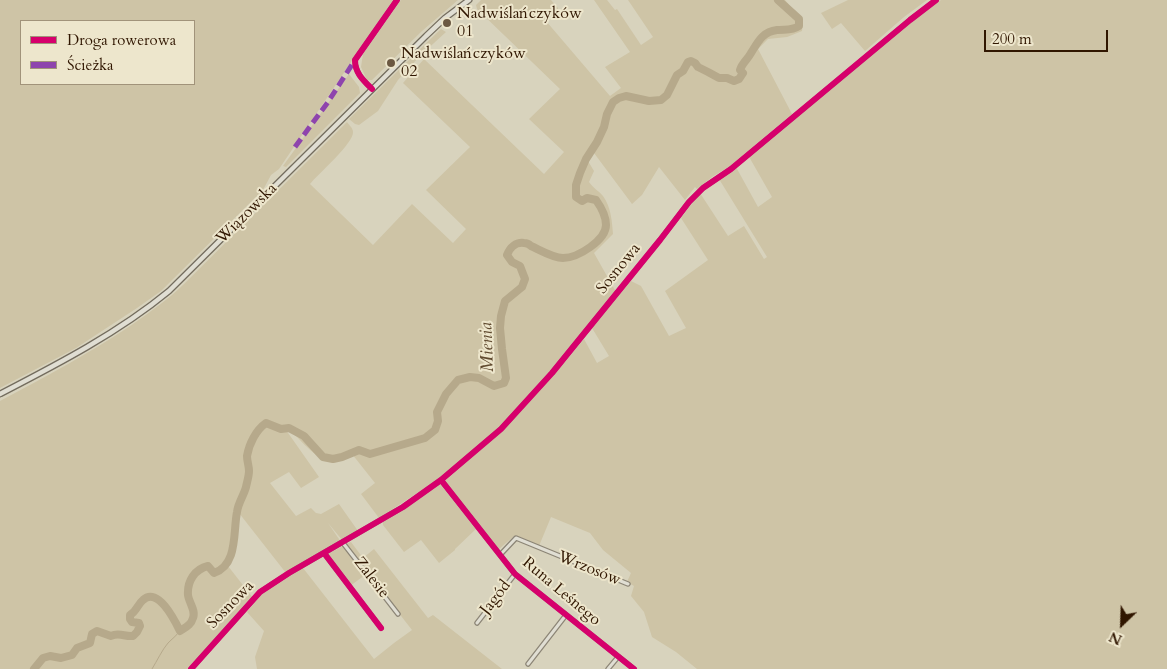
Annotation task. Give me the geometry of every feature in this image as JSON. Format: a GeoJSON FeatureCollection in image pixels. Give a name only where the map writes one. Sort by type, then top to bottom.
{"type":"FeatureCollection","features":[{"type":"Feature","properties":{"kind":"main road","name":"Wiązowska"},"geometry":{"type":"LineString","coordinates":[[0,394],[93,344],[164,296],[432,30],[469,0]]}},
{"type":"Feature","properties":{"kind":"street"},"geometry":{"type":"LineString","coordinates":[[372,89],[358,75],[355,60],[397,0]]}},
{"type":"Feature","properties":{"kind":"street","name":"Sosnowa"},"geometry":{"type":"LineString","coordinates":[[191,669],[260,592],[403,507],[465,461],[500,429],[552,373],[703,188],[936,0]]}},
{"type":"Feature","properties":{"kind":"street","name":"Runa Leśnego"},"geometry":{"type":"LineString","coordinates":[[441,480],[515,574],[634,669]]}},
{"type":"Feature","properties":{"kind":"street","name":"Wrzosów"},"geometry":{"type":"LineString","coordinates":[[500,555],[516,538],[628,584]]}},
{"type":"Feature","properties":{"kind":"street","name":"Zalesie"},"geometry":{"type":"LineString","coordinates":[[343,542],[398,614]]}},
{"type":"Feature","properties":{"kind":"street"},"geometry":{"type":"LineString","coordinates":[[324,554],[381,628]]}},
{"type":"Feature","properties":{"kind":"street","name":"Jagód"},"geometry":{"type":"LineString","coordinates":[[477,623],[515,574]]}},
{"type":"Feature","properties":{"kind":"street"},"geometry":{"type":"LineString","coordinates":[[528,664],[566,615]]}},
{"type":"Feature","properties":{"kind":"street"},"geometry":{"type":"LineString","coordinates":[[608,669],[618,656]]}},
{"type":"Feature","properties":{"kind":"shaded area"},"geometry":{"type":"Polygon","coordinates":[[[0,0],[393,0],[279,169],[271,175],[263,190],[161,291],[76,348],[0,388],[0,0]]]}},
{"type":"Feature","properties":{"kind":"shaded area"},"geometry":{"type":"Polygon","coordinates":[[[401,0],[458,0],[422,31],[372,80],[367,80],[361,67],[363,54],[401,0]]]}},
{"type":"Feature","properties":{"kind":"shaded area"},"geometry":{"type":"Polygon","coordinates":[[[481,0],[551,0],[558,8],[546,21],[610,96],[621,88],[605,67],[630,52],[594,0],[607,0],[615,10],[617,9],[641,45],[653,37],[628,0],[785,0],[803,21],[802,31],[787,37],[768,39],[758,49],[792,114],[730,166],[697,189],[695,187],[685,200],[659,167],[642,195],[632,204],[594,153],[588,161],[594,171],[589,182],[603,196],[608,205],[612,219],[613,234],[594,253],[616,292],[560,362],[499,429],[437,480],[379,518],[361,494],[375,483],[352,454],[334,461],[327,460],[313,452],[291,431],[286,430],[319,477],[301,488],[289,472],[270,483],[296,516],[311,508],[316,513],[321,514],[339,504],[358,531],[343,541],[328,523],[341,542],[286,573],[239,513],[232,560],[228,566],[253,598],[187,669],[0,669],[0,401],[100,345],[166,300],[347,122],[353,131],[352,137],[342,151],[310,184],[373,245],[412,204],[453,243],[466,229],[426,190],[470,147],[403,83],[424,59],[544,174],[564,152],[529,119],[560,89],[477,9],[476,5],[481,0]]]}},
{"type":"Feature","properties":{"kind":"shaded area"},"geometry":{"type":"Polygon","coordinates":[[[848,0],[927,0],[865,51],[841,23],[832,29],[821,13],[848,0]]]}},
{"type":"Feature","properties":{"kind":"shaded area"},"geometry":{"type":"Polygon","coordinates":[[[941,0],[1167,0],[1167,669],[697,669],[676,652],[652,637],[644,612],[631,596],[634,586],[627,582],[631,573],[603,550],[590,533],[551,517],[539,546],[514,536],[499,549],[445,481],[502,431],[584,339],[597,363],[609,356],[592,328],[631,281],[641,286],[669,336],[686,328],[665,291],[708,260],[681,218],[700,193],[728,236],[744,226],[764,259],[767,257],[719,179],[736,167],[758,207],[772,197],[748,155],[941,0]]]}},
{"type":"Feature","properties":{"kind":"shaded area"},"geometry":{"type":"Polygon","coordinates":[[[441,29],[446,32],[422,54],[419,54],[417,52],[441,29]]]}},
{"type":"Feature","properties":{"kind":"shaded area"},"geometry":{"type":"Polygon","coordinates":[[[416,53],[419,57],[398,80],[378,111],[359,125],[349,119],[416,53]]]}},
{"type":"Feature","properties":{"kind":"shaded area"},"geometry":{"type":"Polygon","coordinates":[[[349,74],[359,87],[360,93],[286,167],[283,166],[349,74]]]}},
{"type":"Feature","properties":{"kind":"shaded area"},"geometry":{"type":"Polygon","coordinates":[[[440,484],[476,529],[439,563],[421,540],[404,552],[383,525],[383,522],[440,484]]]}},
{"type":"Feature","properties":{"kind":"shaded area"},"geometry":{"type":"Polygon","coordinates":[[[351,542],[363,558],[374,549],[428,618],[433,615],[502,669],[257,669],[255,657],[264,631],[247,612],[262,594],[303,568],[374,659],[412,630],[345,544],[351,542]]]}},
{"type":"Feature","properties":{"kind":"shaded area"},"geometry":{"type":"Polygon","coordinates":[[[343,546],[365,575],[350,586],[326,555],[343,546]]]}},
{"type":"Feature","properties":{"kind":"waterway","name":"Mienia"},"geometry":{"type":"LineString","coordinates":[[34,669],[43,658],[50,656],[61,658],[72,655],[77,648],[90,643],[92,634],[97,631],[111,636],[117,634],[133,636],[140,626],[139,623],[132,622],[130,615],[143,600],[149,597],[160,601],[165,606],[180,631],[190,624],[194,615],[188,595],[190,580],[199,570],[208,566],[214,573],[222,569],[231,555],[238,509],[249,475],[248,451],[256,433],[266,423],[281,429],[289,428],[304,436],[323,457],[333,459],[359,450],[370,454],[425,438],[435,430],[438,421],[437,412],[446,394],[458,380],[470,377],[479,378],[494,386],[504,383],[506,378],[500,328],[501,316],[505,301],[522,287],[525,279],[520,266],[512,262],[507,255],[518,243],[524,243],[555,257],[569,257],[583,252],[590,247],[605,231],[605,218],[596,200],[587,198],[582,201],[576,197],[576,185],[586,159],[604,127],[607,114],[613,102],[626,96],[649,101],[661,100],[667,95],[677,75],[691,61],[719,78],[727,78],[734,81],[739,79],[743,73],[740,70],[742,65],[764,35],[772,31],[799,26],[799,19],[778,0]]}},
{"type":"Feature","properties":{"kind":"waterway"},"geometry":{"type":"LineString","coordinates":[[152,669],[166,646],[180,631]]}},
{"type":"Feature","properties":{"kind":"marked path"},"geometry":{"type":"LineString","coordinates":[[295,147],[328,102],[355,60]]}},
{"type":"Feature","properties":{"kind":"cycle path"},"geometry":{"type":"LineString","coordinates":[[372,89],[358,73],[355,60],[397,0]]}},
{"type":"Feature","properties":{"kind":"cycle path"},"geometry":{"type":"LineString","coordinates":[[191,669],[260,592],[289,573],[403,507],[441,480],[501,429],[552,373],[689,202],[703,188],[731,169],[936,0]]}},
{"type":"Feature","properties":{"kind":"cycle path"},"geometry":{"type":"LineString","coordinates":[[441,480],[515,574],[634,669]]}},
{"type":"Feature","properties":{"kind":"cycle path"},"geometry":{"type":"LineString","coordinates":[[324,553],[381,628]]}},
{"type":"Feature","properties":{"kind":"place","name":"Nadwiślańczyków 01"},"geometry":{"type":"Point","coordinates":[447,23]}},
{"type":"Feature","properties":{"kind":"place","name":"Nadwiślańczyków 02"},"geometry":{"type":"Point","coordinates":[391,63]}}]}
